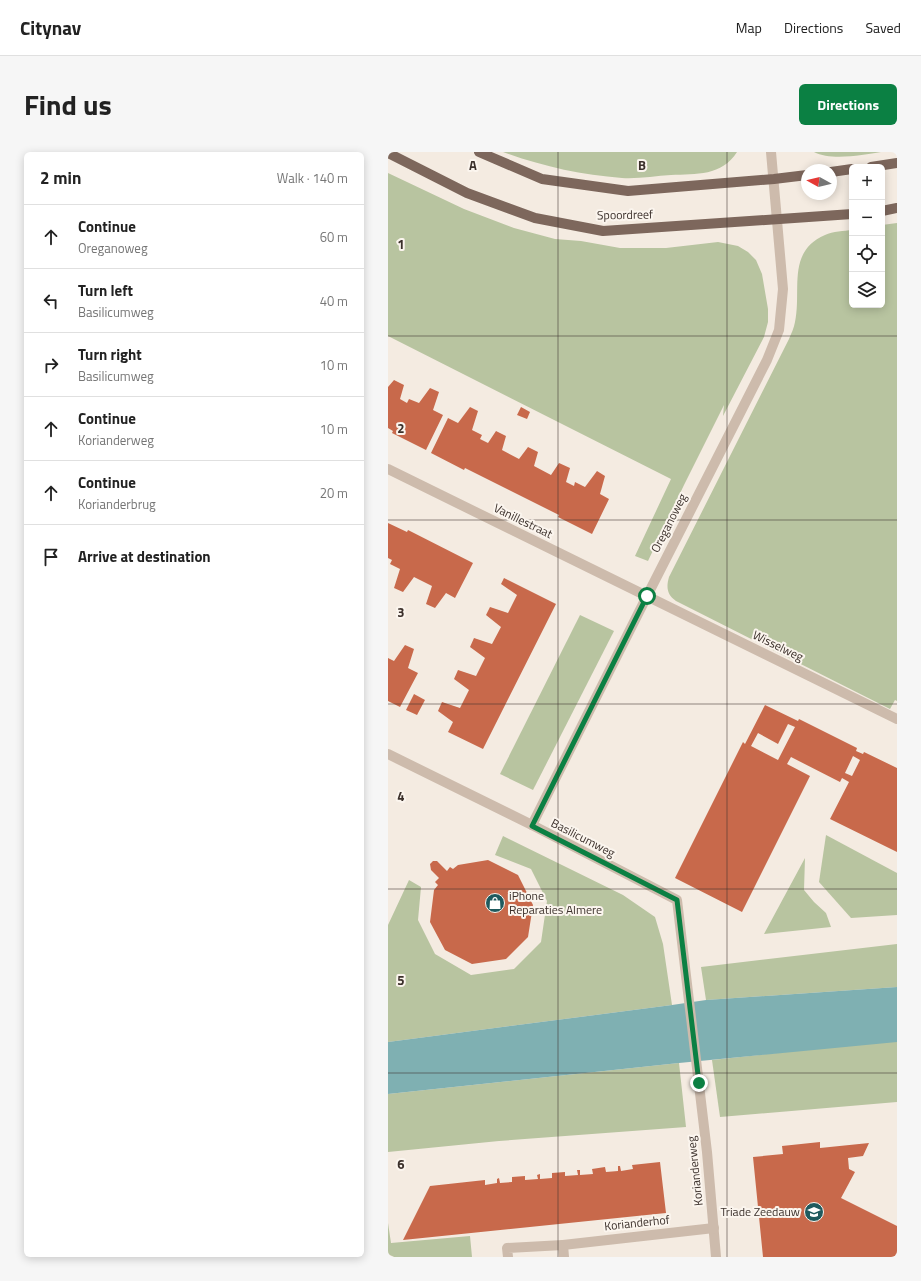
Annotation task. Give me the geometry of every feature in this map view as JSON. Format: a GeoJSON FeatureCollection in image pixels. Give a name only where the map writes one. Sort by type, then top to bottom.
{"type":"FeatureCollection","features":[{"type":"Feature","properties":{"kind":"main road","name":"Spoordreef"},"geometry":{"type":"LineString","coordinates":[[479,152],[542,179],[628,191],[801,176]]}},
{"type":"Feature","properties":{"kind":"main road","name":"Spoordreef"},"geometry":{"type":"LineString","coordinates":[[391,155],[467,193],[535,218],[603,231],[849,214]]}},
{"type":"Feature","properties":{"kind":"main road"},"geometry":{"type":"LineString","coordinates":[[885,165],[897,163]]}},
{"type":"Feature","properties":{"kind":"main road"},"geometry":{"type":"LineString","coordinates":[[837,171],[849,169]]}},
{"type":"Feature","properties":{"kind":"main road"},"geometry":{"type":"LineString","coordinates":[[885,210],[897,208]]}},
{"type":"Feature","properties":{"kind":"street","name":"Oreganoweg"},"geometry":{"type":"LineString","coordinates":[[532,826],[767,360],[779,330],[784,290],[771,152]]}},
{"type":"Feature","properties":{"kind":"street","name":"Vanillestraat"},"geometry":{"type":"LineString","coordinates":[[388,469],[647,596]]}},
{"type":"Feature","properties":{"kind":"street","name":"Wisselweg"},"geometry":{"type":"LineString","coordinates":[[647,596],[897,719]]}},
{"type":"Feature","properties":{"kind":"street","name":"Basilicumweg"},"geometry":{"type":"LineString","coordinates":[[388,754],[677,900],[688,991]]}},
{"type":"Feature","properties":{"kind":"street","name":"Korianderweg"},"geometry":{"type":"LineString","coordinates":[[688,991],[699,1083],[716,1257]]}},
{"type":"Feature","properties":{"kind":"street","name":"Korianderhof"},"geometry":{"type":"LineString","coordinates":[[508,1257],[507,1248],[562,1245],[714,1228]]}},
{"type":"Feature","properties":{"kind":"street"},"geometry":{"type":"LineString","coordinates":[[562,1245],[564,1257]]}},
{"type":"Feature","properties":{"kind":"green space"},"geometry":{"type":"Polygon","coordinates":[[[503,152],[737,152],[724,166],[708,172],[699,174],[628,178],[591,175],[561,169],[532,162],[503,152]]]}},
{"type":"Feature","properties":{"kind":"green space"},"geometry":{"type":"Polygon","coordinates":[[[814,152],[881,152],[838,157],[821,155],[814,152]]]}},
{"type":"Feature","properties":{"kind":"green space"},"geometry":{"type":"Polygon","coordinates":[[[388,173],[464,209],[514,228],[555,239],[581,241],[620,248],[666,248],[718,242],[738,246],[748,252],[756,260],[762,274],[768,309],[768,322],[764,337],[723,416],[724,405],[648,561],[635,556],[671,479],[388,336],[388,173]]]}},
{"type":"Feature","properties":{"kind":"green space"},"geometry":{"type":"Polygon","coordinates":[[[897,223],[897,701],[895,700],[890,709],[676,601],[673,599],[668,590],[669,577],[792,333],[797,310],[798,273],[800,262],[805,251],[813,242],[825,235],[849,230],[849,308],[885,308],[885,225],[897,223]]]}},
{"type":"Feature","properties":{"kind":"green space"},"geometry":{"type":"Polygon","coordinates":[[[580,615],[614,631],[533,790],[500,774],[580,615]]]}},
{"type":"Feature","properties":{"kind":"green space"},"geometry":{"type":"Polygon","coordinates":[[[826,835],[897,873],[897,915],[851,918],[819,882],[826,835]]]}},
{"type":"Feature","properties":{"kind":"green space"},"geometry":{"type":"Polygon","coordinates":[[[503,836],[623,895],[655,917],[663,944],[672,1005],[388,1042],[388,925],[409,880],[421,887],[418,920],[435,954],[471,975],[514,969],[541,942],[547,901],[531,869],[495,855],[503,836]]]}},
{"type":"Feature","properties":{"kind":"green space"},"geometry":{"type":"Polygon","coordinates":[[[805,858],[804,890],[826,913],[831,927],[764,934],[805,858]]]}},
{"type":"Feature","properties":{"kind":"green space"},"geometry":{"type":"Polygon","coordinates":[[[897,944],[897,987],[706,1000],[701,967],[897,944]]]}},
{"type":"Feature","properties":{"kind":"green space"},"geometry":{"type":"Polygon","coordinates":[[[897,1040],[897,1102],[720,1117],[712,1060],[897,1040]]]}},
{"type":"Feature","properties":{"kind":"green space"},"geometry":{"type":"Polygon","coordinates":[[[679,1063],[686,1127],[499,1141],[388,1152],[388,1094],[679,1063]]]}},
{"type":"Feature","properties":{"kind":"green space"},"geometry":{"type":"Polygon","coordinates":[[[388,1223],[391,1243],[470,1236],[472,1257],[394,1257],[388,1254],[388,1223]]]}},
{"type":"Feature","properties":{"kind":"water"},"geometry":{"type":"Polygon","coordinates":[[[897,987],[897,1042],[679,1063],[388,1094],[388,1042],[706,1000],[897,987]]]}},
{"type":"Feature","properties":{"kind":"building"},"geometry":{"type":"Polygon","coordinates":[[[394,380],[404,385],[400,399],[407,403],[409,399],[419,403],[430,388],[439,392],[433,410],[443,415],[426,450],[392,433],[393,431],[388,428],[388,387],[394,380]]]}},
{"type":"Feature","properties":{"kind":"building"},"geometry":{"type":"Polygon","coordinates":[[[470,407],[478,411],[472,430],[482,435],[480,439],[488,443],[496,431],[506,436],[502,450],[519,459],[528,447],[538,452],[534,466],[551,475],[559,463],[570,468],[566,482],[574,486],[575,482],[585,487],[597,471],[605,476],[600,494],[609,499],[592,534],[558,517],[559,515],[465,468],[464,470],[431,453],[448,418],[458,423],[470,407]]]}},
{"type":"Feature","properties":{"kind":"building"},"geometry":{"type":"Polygon","coordinates":[[[521,407],[530,412],[527,419],[517,415],[521,407]]]}},
{"type":"Feature","properties":{"kind":"building"},"geometry":{"type":"Polygon","coordinates":[[[388,523],[407,532],[408,530],[473,563],[455,598],[446,593],[435,608],[426,604],[432,586],[414,577],[403,592],[394,588],[400,569],[390,564],[392,560],[388,558],[388,523]]]}},
{"type":"Feature","properties":{"kind":"building"},"geometry":{"type":"Polygon","coordinates":[[[504,578],[556,604],[483,749],[448,732],[453,722],[438,711],[442,702],[460,708],[469,690],[454,679],[458,670],[476,676],[485,658],[470,647],[474,638],[492,644],[501,627],[486,615],[490,607],[508,613],[517,595],[501,584],[504,578]]]}},
{"type":"Feature","properties":{"kind":"building"},"geometry":{"type":"Polygon","coordinates":[[[405,645],[414,649],[408,668],[418,673],[400,707],[388,701],[388,658],[394,661],[405,645]]]}},
{"type":"Feature","properties":{"kind":"building"},"geometry":{"type":"Polygon","coordinates":[[[414,694],[425,700],[417,715],[406,710],[414,694]]]}},
{"type":"Feature","properties":{"kind":"building"},"geometry":{"type":"Polygon","coordinates":[[[765,705],[798,721],[799,719],[857,748],[856,751],[863,754],[864,752],[897,768],[897,852],[830,819],[849,782],[842,778],[840,782],[791,757],[787,764],[810,776],[742,912],[675,878],[743,742],[745,744],[765,705]],[[788,724],[778,744],[758,733],[751,746],[778,760],[795,727],[788,724]],[[853,756],[845,773],[852,776],[860,760],[853,756]]]}},
{"type":"Feature","properties":{"kind":"building"},"geometry":{"type":"Polygon","coordinates":[[[488,860],[518,875],[533,905],[528,937],[506,959],[472,964],[445,950],[430,922],[434,890],[438,885],[435,882],[439,878],[431,870],[430,864],[433,861],[437,861],[447,871],[450,867],[453,869],[458,865],[488,860]]]}},
{"type":"Feature","properties":{"kind":"building","name":"Triade Zeedauw"},"geometry":{"type":"Polygon","coordinates":[[[820,1142],[820,1148],[869,1143],[863,1156],[848,1158],[849,1169],[855,1172],[841,1198],[897,1226],[897,1257],[763,1257],[753,1157],[783,1154],[782,1146],[820,1142]]]}},
{"type":"Feature","properties":{"kind":"building"},"geometry":{"type":"Polygon","coordinates":[[[660,1162],[666,1213],[403,1240],[430,1186],[485,1180],[485,1185],[497,1183],[497,1179],[499,1178],[500,1183],[512,1182],[512,1177],[525,1176],[525,1180],[538,1179],[537,1175],[540,1174],[540,1179],[552,1178],[552,1173],[565,1172],[565,1176],[578,1175],[577,1170],[580,1170],[580,1175],[593,1174],[592,1169],[605,1167],[606,1172],[618,1171],[618,1166],[620,1166],[621,1171],[633,1169],[632,1165],[660,1162]]]}},
{"type":"Feature","properties":{"kind":"place","name":"iPhone Reparaties Almere"},"geometry":{"type":"Point","coordinates":[495,903]}},
{"type":"Feature","properties":{"kind":"place","name":"Triade Zeedauw"},"geometry":{"type":"Point","coordinates":[814,1212]}},
{"type":"Feature","properties":{"kind":"route"},"geometry":{"type":"LineString","coordinates":[[647,596],[532,826],[677,900],[699,1083]]}}]}
